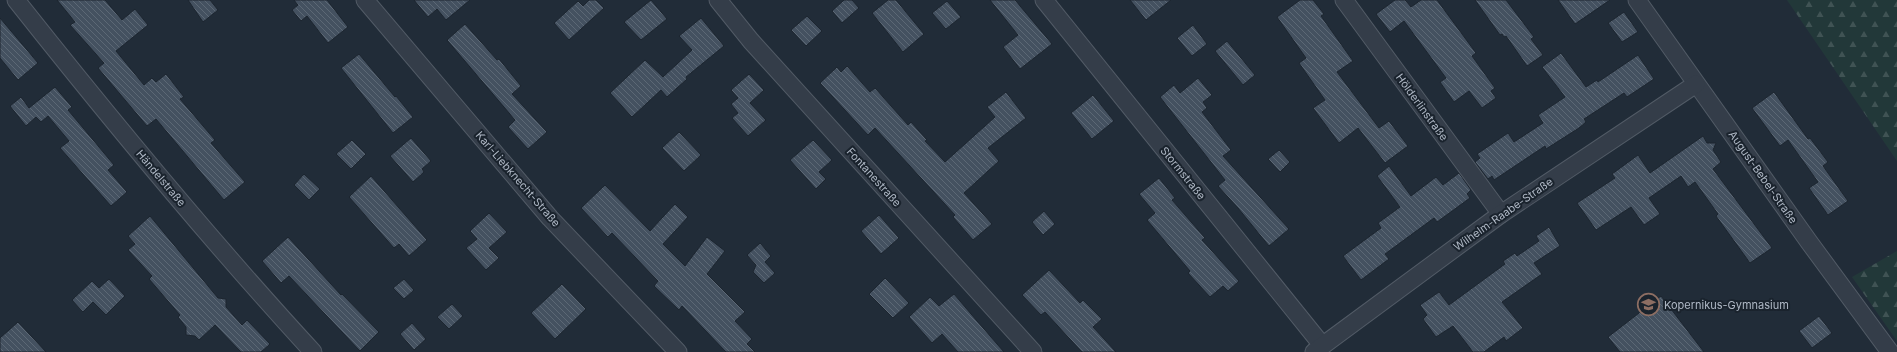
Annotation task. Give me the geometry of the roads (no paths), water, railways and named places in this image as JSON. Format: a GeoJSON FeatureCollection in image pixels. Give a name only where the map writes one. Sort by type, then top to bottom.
{"type":"FeatureCollection","features":[{"type":"Feature","properties":{"kind":"street","name":"Händelstraße"},"geometry":{"type":"LineString","coordinates":[[16,0],[169,189],[268,303],[313,352]]}},
{"type":"Feature","properties":{"kind":"street","name":"Karl-Liebknecht-Straße"},"geometry":{"type":"LineString","coordinates":[[365,0],[550,218],[678,352]]}},
{"type":"Feature","properties":{"kind":"street","name":"Fontanestraße"},"geometry":{"type":"LineString","coordinates":[[718,0],[751,41],[1033,352]]}},
{"type":"Feature","properties":{"kind":"street","name":"Stormstraße"},"geometry":{"type":"LineString","coordinates":[[1044,0],[1318,349]]}},
{"type":"Feature","properties":{"kind":"street","name":"Hölderlinstraße"},"geometry":{"type":"LineString","coordinates":[[1344,0],[1501,214]]}},
{"type":"Feature","properties":{"kind":"street","name":"August-Bebel-Straße"},"geometry":{"type":"LineString","coordinates":[[1637,0],[1890,352]]}},
{"type":"Feature","properties":{"kind":"street","name":"Wilhelm-Raabe-Straße"},"geometry":{"type":"LineString","coordinates":[[1318,349],[1501,214],[1696,84]]}},
{"type":"Feature","properties":{"kind":"place","name":"Kopernikus-Gymnasium"},"geometry":{"type":"Point","coordinates":[1648,305]}}]}
